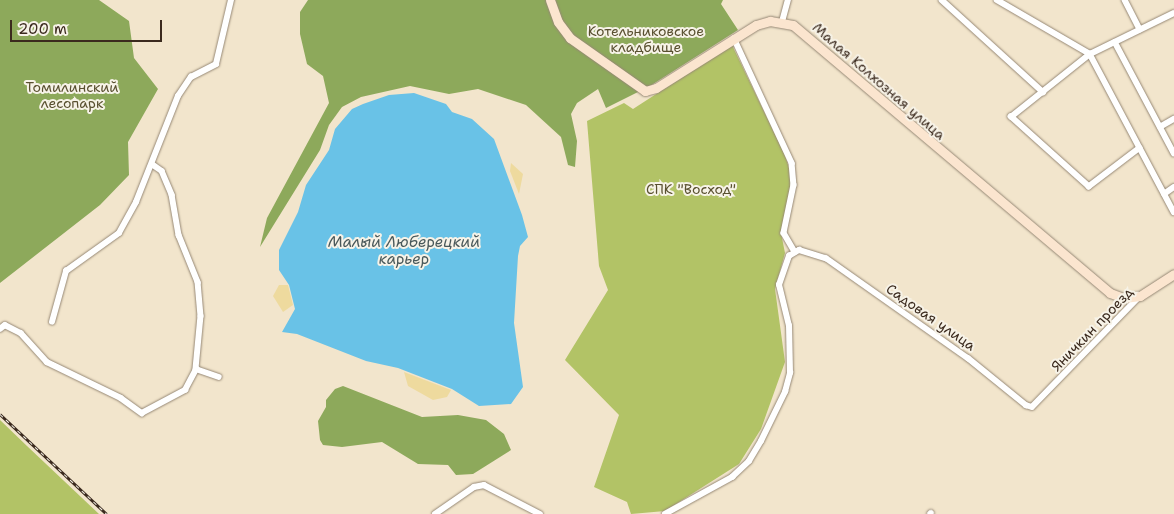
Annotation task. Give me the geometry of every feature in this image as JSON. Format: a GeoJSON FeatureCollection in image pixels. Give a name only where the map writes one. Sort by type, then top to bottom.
{"type":"FeatureCollection","features":[{"type":"Feature","properties":{"kind":"street"},"geometry":{"type":"LineString","coordinates":[[52,322],[66,271],[119,233],[152,164],[178,96],[191,77],[216,64],[232,0]]}},
{"type":"Feature","properties":{"kind":"street"},"geometry":{"type":"LineString","coordinates":[[550,0],[558,22],[570,38],[645,91],[656,88],[734,38],[764,23],[782,22],[788,0]]}},
{"type":"Feature","properties":{"kind":"street"},"geometry":{"type":"LineString","coordinates":[[942,0],[1042,92]]}},
{"type":"Feature","properties":{"kind":"street"},"geometry":{"type":"LineString","coordinates":[[997,0],[1090,54],[1174,212]]}},
{"type":"Feature","properties":{"kind":"street"},"geometry":{"type":"LineString","coordinates":[[1125,0],[1140,29]]}},
{"type":"Feature","properties":{"kind":"street"},"geometry":{"type":"LineString","coordinates":[[1140,148],[1089,187],[1011,117],[1090,54],[1174,13]]}},
{"type":"Feature","properties":{"kind":"street","name":"Малая Колхозная улица"},"geometry":{"type":"LineString","coordinates":[[782,22],[806,34],[894,113],[1095,282],[1124,298],[1140,296]]}},
{"type":"Feature","properties":{"kind":"street"},"geometry":{"type":"LineString","coordinates":[[665,514],[732,477],[749,460],[761,441],[785,392],[790,373],[789,326],[779,285],[789,256],[794,252],[784,233],[794,185],[792,164],[734,38]]}},
{"type":"Feature","properties":{"kind":"street"},"geometry":{"type":"LineString","coordinates":[[1115,42],[1174,153]]}},
{"type":"Feature","properties":{"kind":"street"},"geometry":{"type":"LineString","coordinates":[[1160,127],[1174,118]]}},
{"type":"Feature","properties":{"kind":"street"},"geometry":{"type":"LineString","coordinates":[[0,329],[4,325],[21,332],[47,362],[121,398],[142,413],[185,390],[196,369],[201,316],[198,282],[178,235],[172,195],[162,171],[152,164]]}},
{"type":"Feature","properties":{"kind":"street"},"geometry":{"type":"LineString","coordinates":[[1164,194],[1174,187]]}},
{"type":"Feature","properties":{"kind":"street","name":"Садовая улица"},"geometry":{"type":"LineString","coordinates":[[794,252],[804,250],[826,258],[960,353],[1026,405],[1032,407]]}},
{"type":"Feature","properties":{"kind":"street","name":"Яничкин проезд"},"geometry":{"type":"LineString","coordinates":[[1032,407],[1140,296],[1174,274]]}},
{"type":"Feature","properties":{"kind":"street"},"geometry":{"type":"LineString","coordinates":[[196,369],[219,377]]}},
{"type":"Feature","properties":{"kind":"street"},"geometry":{"type":"LineString","coordinates":[[435,514],[474,487],[484,485],[540,514]]}},
{"type":"Feature","properties":{"kind":"green space","name":"Томилинский лесопарк"},"geometry":{"type":"Polygon","coordinates":[[[0,0],[99,0],[129,21],[134,58],[158,89],[128,142],[129,175],[100,205],[0,283],[0,0]]]}},
{"type":"Feature","properties":{"kind":"green space","name":"Котельниковское кладбище"},"geometry":{"type":"Polygon","coordinates":[[[308,0],[723,0],[721,4],[738,30],[650,86],[606,108],[598,89],[577,103],[571,114],[577,141],[575,167],[568,165],[561,137],[526,105],[478,89],[449,94],[410,86],[361,97],[342,107],[329,125],[320,150],[260,247],[267,218],[329,103],[323,76],[307,64],[300,34],[300,12],[308,0]]]}},
{"type":"Feature","properties":{"kind":"green space","name":"СПК \"Восход\""},"geometry":{"type":"Polygon","coordinates":[[[732,45],[785,155],[792,178],[781,233],[785,253],[775,289],[785,362],[761,429],[739,464],[665,511],[631,514],[627,502],[594,487],[619,415],[565,360],[608,290],[599,266],[587,121],[624,103],[633,109],[732,45]]]}},
{"type":"Feature","properties":{"kind":"green space"},"geometry":{"type":"Polygon","coordinates":[[[343,386],[422,417],[458,415],[486,420],[504,434],[511,450],[473,474],[456,475],[448,465],[418,464],[382,442],[342,447],[323,445],[320,440],[318,421],[326,407],[326,400],[335,389],[343,386]]]}},
{"type":"Feature","properties":{"kind":"green space"},"geometry":{"type":"Polygon","coordinates":[[[0,420],[27,446],[99,514],[0,514],[0,420]]]}},
{"type":"Feature","properties":{"kind":"sand"},"geometry":{"type":"Polygon","coordinates":[[[511,163],[523,174],[519,194],[510,171],[511,163]]]}},
{"type":"Feature","properties":{"kind":"sand"},"geometry":{"type":"Polygon","coordinates":[[[279,285],[288,285],[293,305],[283,312],[273,296],[279,285]]]}},
{"type":"Feature","properties":{"kind":"sand"},"geometry":{"type":"Polygon","coordinates":[[[404,372],[451,390],[447,397],[433,400],[408,386],[404,372]]]}},
{"type":"Feature","properties":{"kind":"water","name":"Малый Люберецкий карьер"},"geometry":{"type":"Polygon","coordinates":[[[414,93],[446,104],[452,112],[472,119],[494,139],[522,215],[528,237],[520,246],[518,256],[514,323],[523,387],[511,404],[479,406],[452,389],[398,368],[366,361],[297,334],[282,332],[295,309],[289,285],[279,270],[279,250],[298,212],[306,185],[329,150],[335,129],[352,109],[389,95],[414,93]]]}},
{"type":"Feature","properties":{"kind":"railway"},"geometry":{"type":"LineString","coordinates":[[0,414],[107,514]]}}]}
